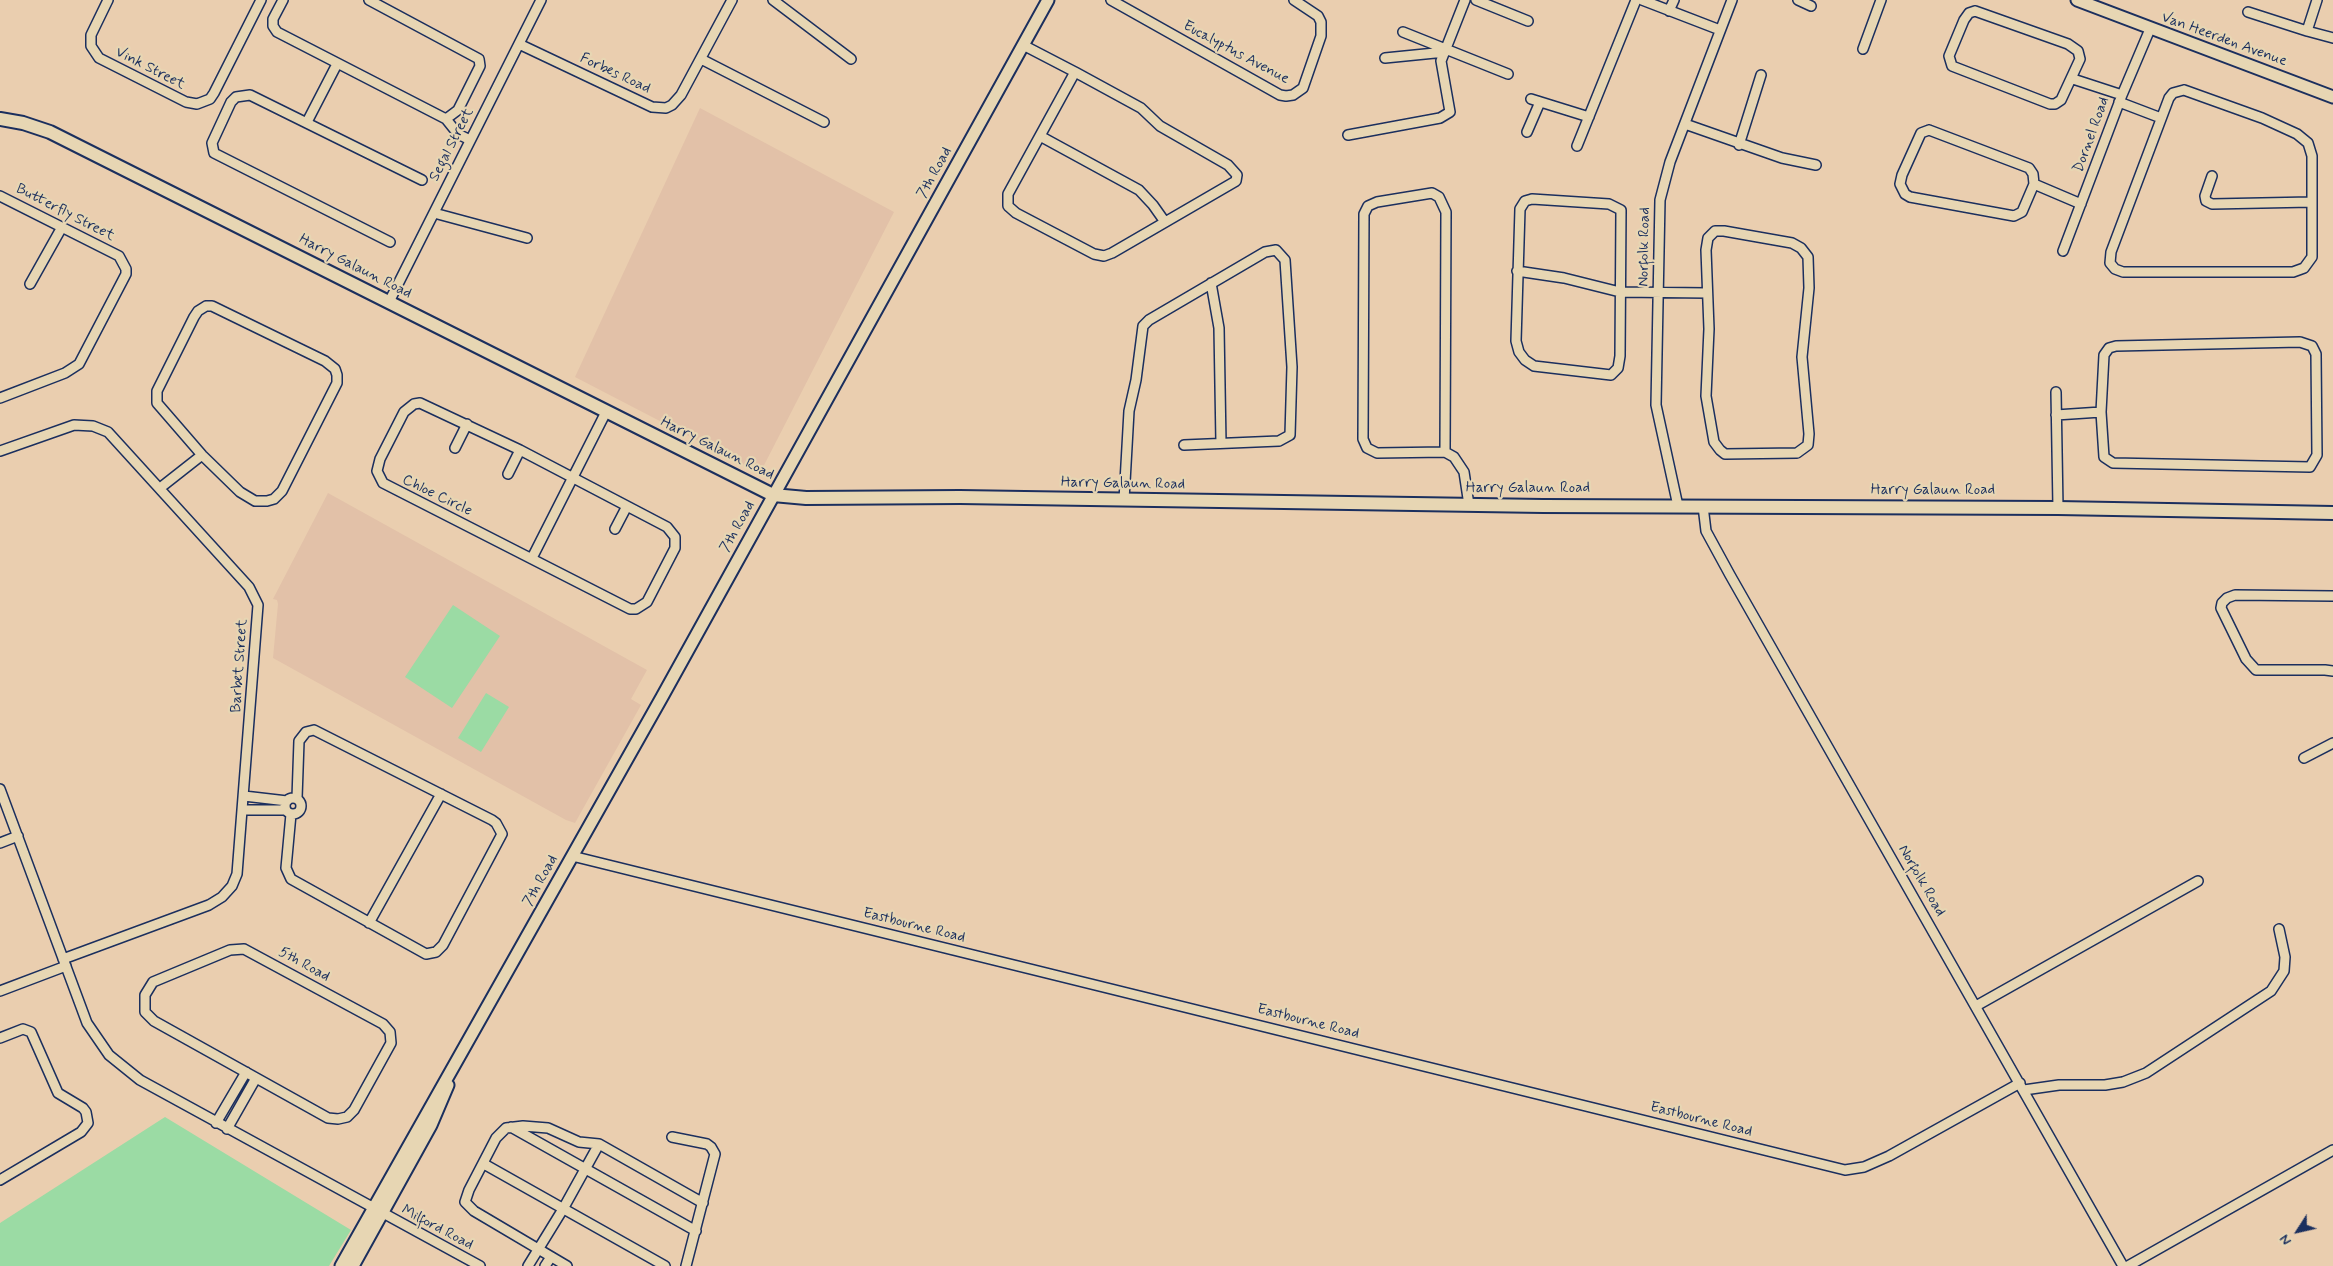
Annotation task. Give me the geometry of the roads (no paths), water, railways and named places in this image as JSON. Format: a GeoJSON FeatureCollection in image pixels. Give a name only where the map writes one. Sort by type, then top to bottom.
{"type":"FeatureCollection","features":[{"type":"Feature","properties":{"kind":"main road","name":"Harry Galaun Road"},"geometry":{"type":"LineString","coordinates":[[0,119],[23,123],[50,132],[773,495],[806,498],[960,497],[1469,505],[2058,508],[2333,513]]}},
{"type":"Feature","properties":{"kind":"street","name":"Vink Street"},"geometry":{"type":"LineString","coordinates":[[108,0],[91,35],[91,46],[99,58],[186,102],[197,104],[210,99],[214,93],[262,0]]}},
{"type":"Feature","properties":{"kind":"street"},"geometry":{"type":"LineString","coordinates":[[283,0],[273,19],[275,30],[282,36],[446,118],[458,134],[470,140]]}},
{"type":"Feature","properties":{"kind":"street"},"geometry":{"type":"LineString","coordinates":[[369,0],[479,59],[480,66],[458,110],[446,118]]}},
{"type":"Feature","properties":{"kind":"street","name":"Segal Street"},"geometry":{"type":"LineString","coordinates":[[389,302],[541,0]]}},
{"type":"Feature","properties":{"kind":"street","name":"Forbes Road"},"geometry":{"type":"LineString","coordinates":[[519,44],[659,109],[672,105],[677,100],[732,0]]}},
{"type":"Feature","properties":{"kind":"street"},"geometry":{"type":"LineString","coordinates":[[774,0],[851,59]]}},
{"type":"Feature","properties":{"kind":"street","name":"7th Road"},"geometry":{"type":"LineString","coordinates":[[352,1266],[377,1212],[437,1094],[454,1069],[1048,0]]}},
{"type":"Feature","properties":{"kind":"street","name":"Eucalyptus Avenue"},"geometry":{"type":"LineString","coordinates":[[1115,1],[1280,95],[1286,96],[1293,95],[1303,88],[1321,36],[1321,22],[1318,16],[1294,0]]}},
{"type":"Feature","properties":{"kind":"street"},"geometry":{"type":"LineString","coordinates":[[1348,135],[1440,118],[1447,115],[1450,110],[1441,63],[1465,0]]}},
{"type":"Feature","properties":{"kind":"street"},"geometry":{"type":"LineString","coordinates":[[1476,0],[1528,21]]}},
{"type":"Feature","properties":{"kind":"street"},"geometry":{"type":"LineString","coordinates":[[1577,146],[1636,0]]}},
{"type":"Feature","properties":{"kind":"street"},"geometry":{"type":"LineString","coordinates":[[1642,0],[1720,30]]}},
{"type":"Feature","properties":{"kind":"street"},"geometry":{"type":"LineString","coordinates":[[1669,11],[1674,0]]}},
{"type":"Feature","properties":{"kind":"street","name":"Norfolk Road"},"geometry":{"type":"LineString","coordinates":[[1678,506],[1656,405],[1660,200],[1670,162],[1732,0]]}},
{"type":"Feature","properties":{"kind":"street"},"geometry":{"type":"LineString","coordinates":[[1798,0],[1811,6]]}},
{"type":"Feature","properties":{"kind":"street"},"geometry":{"type":"LineString","coordinates":[[1862,50],[1881,0]]}},
{"type":"Feature","properties":{"kind":"street","name":"Van Heerden Avenue"},"geometry":{"type":"LineString","coordinates":[[2077,0],[2150,29],[2332,94]]}},
{"type":"Feature","properties":{"kind":"street"},"geometry":{"type":"LineString","coordinates":[[2307,32],[2317,0]]}},
{"type":"Feature","properties":{"kind":"street"},"geometry":{"type":"LineString","coordinates":[[1975,11],[2071,46],[2078,51],[2080,59],[2073,79],[2061,100],[2050,104],[1954,67],[1950,63],[1949,56],[1966,16],[1975,11]]}},
{"type":"Feature","properties":{"kind":"street"},"geometry":{"type":"LineString","coordinates":[[2248,12],[2307,32],[2333,38]]}},
{"type":"Feature","properties":{"kind":"street","name":"Dornel Road"},"geometry":{"type":"LineString","coordinates":[[2063,251],[2120,99],[2150,29]]}},
{"type":"Feature","properties":{"kind":"street"},"geometry":{"type":"LineString","coordinates":[[1403,32],[1445,51],[1508,74]]}},
{"type":"Feature","properties":{"kind":"street"},"geometry":{"type":"LineString","coordinates":[[1023,45],[1074,72],[1141,108],[1160,126],[1228,165],[1235,172],[1237,178],[1234,184],[1112,253],[1098,255],[1016,213],[1008,206],[1008,194],[1074,72]]}},
{"type":"Feature","properties":{"kind":"street"},"geometry":{"type":"LineString","coordinates":[[1385,58],[1445,51]]}},
{"type":"Feature","properties":{"kind":"street"},"geometry":{"type":"LineString","coordinates":[[700,59],[824,122]]}},
{"type":"Feature","properties":{"kind":"street"},"geometry":{"type":"LineString","coordinates":[[307,122],[337,64]]}},
{"type":"Feature","properties":{"kind":"street"},"geometry":{"type":"LineString","coordinates":[[1740,145],[1761,75]]}},
{"type":"Feature","properties":{"kind":"street"},"geometry":{"type":"LineString","coordinates":[[2073,79],[2162,118]]}},
{"type":"Feature","properties":{"kind":"street"},"geometry":{"type":"LineString","coordinates":[[2184,90],[2305,139],[2311,151],[2311,202],[2312,257],[2308,265],[2299,271],[2118,271],[2110,264],[2111,252],[2173,93],[2184,90]]}},
{"type":"Feature","properties":{"kind":"street"},"geometry":{"type":"LineString","coordinates":[[390,242],[218,156],[212,150],[212,143],[231,102],[241,95],[250,95],[422,180]]}},
{"type":"Feature","properties":{"kind":"street"},"geometry":{"type":"LineString","coordinates":[[1531,99],[1589,118]]}},
{"type":"Feature","properties":{"kind":"street"},"geometry":{"type":"LineString","coordinates":[[1527,132],[1540,102]]}},
{"type":"Feature","properties":{"kind":"street"},"geometry":{"type":"LineString","coordinates":[[1685,124],[1740,145],[1797,162],[1816,165]]}},
{"type":"Feature","properties":{"kind":"street"},"geometry":{"type":"LineString","coordinates":[[1929,130],[1936,131],[2029,168],[2034,174],[2034,184],[2022,212],[2014,216],[1910,197],[1901,190],[1900,184],[1902,175],[1920,136],[1929,130]]}},
{"type":"Feature","properties":{"kind":"street"},"geometry":{"type":"LineString","coordinates":[[1040,136],[1139,190],[1165,222]]}},
{"type":"Feature","properties":{"kind":"street"},"geometry":{"type":"LineString","coordinates":[[2212,176],[2205,196],[2206,201],[2212,204],[2311,202]]}},
{"type":"Feature","properties":{"kind":"street"},"geometry":{"type":"LineString","coordinates":[[2034,184],[2081,204]]}},
{"type":"Feature","properties":{"kind":"street"},"geometry":{"type":"LineString","coordinates":[[1445,452],[1446,212],[1439,197],[1432,194],[1377,202],[1368,206],[1364,214],[1364,440],[1367,448],[1377,453],[1445,452],[1454,457],[1464,472],[1469,505]]}},
{"type":"Feature","properties":{"kind":"street","name":"Butterfly Street"},"geometry":{"type":"LineString","coordinates":[[0,196],[119,256],[125,265],[126,274],[79,364],[65,373],[0,398]]}},
{"type":"Feature","properties":{"kind":"street"},"geometry":{"type":"LineString","coordinates":[[1532,199],[1609,204],[1618,207],[1622,214],[1620,292],[1620,356],[1619,366],[1614,373],[1605,376],[1534,366],[1525,360],[1519,352],[1516,341],[1520,210],[1525,201],[1532,199]]}},
{"type":"Feature","properties":{"kind":"street"},"geometry":{"type":"LineString","coordinates":[[434,213],[527,238]]}},
{"type":"Feature","properties":{"kind":"street"},"geometry":{"type":"LineString","coordinates":[[30,284],[62,227]]}},
{"type":"Feature","properties":{"kind":"street"},"geometry":{"type":"LineString","coordinates":[[1715,231],[1792,243],[1801,248],[1808,257],[1809,288],[1802,357],[1809,434],[1808,445],[1800,451],[1788,454],[1725,454],[1716,446],[1706,396],[1709,329],[1707,293],[1706,250],[1708,238],[1715,231]]}},
{"type":"Feature","properties":{"kind":"street"},"geometry":{"type":"LineString","coordinates":[[1124,500],[1128,416],[1136,380],[1143,326],[1149,320],[1211,283],[1271,250],[1280,252],[1285,260],[1292,367],[1290,435],[1280,441],[1184,445]]}},
{"type":"Feature","properties":{"kind":"street"},"geometry":{"type":"LineString","coordinates":[[1517,271],[1586,282],[1620,292],[1658,294],[1707,293]]}},
{"type":"Feature","properties":{"kind":"street"},"geometry":{"type":"LineString","coordinates":[[1211,283],[1219,328],[1221,443]]}},
{"type":"Feature","properties":{"kind":"street"},"geometry":{"type":"LineString","coordinates":[[212,306],[325,361],[335,369],[337,383],[282,491],[274,499],[261,502],[246,497],[202,455],[159,407],[156,399],[157,391],[194,317],[201,308],[212,306]]}},
{"type":"Feature","properties":{"kind":"street"},"geometry":{"type":"LineString","coordinates":[[2300,342],[2309,344],[2315,350],[2317,455],[2310,467],[2111,462],[2104,457],[2101,412],[2104,355],[2106,350],[2113,347],[2300,342]]}},
{"type":"Feature","properties":{"kind":"street"},"geometry":{"type":"LineString","coordinates":[[2056,392],[2058,508]]}},
{"type":"Feature","properties":{"kind":"street","name":"Chloe Circle"},"geometry":{"type":"LineString","coordinates":[[414,404],[428,406],[520,450],[667,527],[672,532],[676,543],[650,595],[641,606],[630,609],[532,558],[389,488],[379,478],[377,471],[380,459],[404,412],[414,404]]}},
{"type":"Feature","properties":{"kind":"street"},"geometry":{"type":"LineString","coordinates":[[532,558],[606,412]]}},
{"type":"Feature","properties":{"kind":"street"},"geometry":{"type":"LineString","coordinates":[[2056,415],[2101,412]]}},
{"type":"Feature","properties":{"kind":"street"},"geometry":{"type":"LineString","coordinates":[[455,448],[467,424]]}},
{"type":"Feature","properties":{"kind":"street","name":"Barbet Street"},"geometry":{"type":"LineString","coordinates":[[0,451],[63,427],[79,425],[94,426],[115,437],[249,587],[257,600],[258,612],[237,874],[232,886],[222,897],[192,912],[64,963],[0,991]]}},
{"type":"Feature","properties":{"kind":"street"},"geometry":{"type":"LineString","coordinates":[[508,474],[520,450]]}},
{"type":"Feature","properties":{"kind":"street"},"geometry":{"type":"LineString","coordinates":[[160,488],[202,455]]}},
{"type":"Feature","properties":{"kind":"street"},"geometry":{"type":"LineString","coordinates":[[615,530],[628,506]]}},
{"type":"Feature","properties":{"kind":"street","name":"Norfolk Road"},"geometry":{"type":"LineString","coordinates":[[1703,506],[1710,539],[2123,1266]]}},
{"type":"Feature","properties":{"kind":"street"},"geometry":{"type":"LineString","coordinates":[[2333,596],[2235,595],[2227,598],[2222,603],[2221,608],[2246,659],[2256,670],[2333,671]]}},
{"type":"Feature","properties":{"kind":"street"},"geometry":{"type":"LineString","coordinates":[[244,796],[288,808],[296,814],[300,810],[302,805],[297,798],[300,741],[303,734],[308,730],[320,733],[492,820],[496,823],[502,834],[443,945],[436,952],[426,954],[291,879],[286,868],[288,808],[290,798],[297,798]]}},
{"type":"Feature","properties":{"kind":"street"},"geometry":{"type":"LineString","coordinates":[[2304,758],[2333,743]]}},
{"type":"Feature","properties":{"kind":"street"},"geometry":{"type":"LineString","coordinates":[[0,789],[88,1023],[109,1055],[140,1080],[377,1212]]}},
{"type":"Feature","properties":{"kind":"street"},"geometry":{"type":"LineString","coordinates":[[369,923],[441,794]]}},
{"type":"Feature","properties":{"kind":"street"},"geometry":{"type":"LineString","coordinates":[[242,810],[288,808]]}},
{"type":"Feature","properties":{"kind":"street"},"geometry":{"type":"LineString","coordinates":[[0,844],[18,836]]}},
{"type":"Feature","properties":{"kind":"street","name":"Eastbourne Road"},"geometry":{"type":"LineString","coordinates":[[572,856],[1846,1170],[1864,1167],[1889,1156],[2022,1086]]}},
{"type":"Feature","properties":{"kind":"street"},"geometry":{"type":"LineString","coordinates":[[1976,1006],[2198,881]]}},
{"type":"Feature","properties":{"kind":"street"},"geometry":{"type":"LineString","coordinates":[[2022,1086],[2105,1085],[2123,1082],[2146,1074],[2271,991],[2284,971],[2285,957],[2279,929]]}},
{"type":"Feature","properties":{"kind":"street","name":"5th Road"},"geometry":{"type":"LineString","coordinates":[[244,949],[383,1024],[390,1032],[391,1043],[387,1051],[354,1110],[342,1119],[328,1118],[246,1072],[149,1017],[144,1006],[145,995],[153,982],[230,950],[244,949]]}},
{"type":"Feature","properties":{"kind":"street"},"geometry":{"type":"LineString","coordinates":[[0,1038],[24,1030],[31,1032],[58,1093],[83,1108],[86,1112],[88,1123],[81,1132],[0,1180]]}},
{"type":"Feature","properties":{"kind":"street"},"geometry":{"type":"LineString","coordinates":[[216,1122],[246,1072]]}},
{"type":"Feature","properties":{"kind":"street"},"geometry":{"type":"LineString","coordinates":[[227,1129],[256,1078]]}},
{"type":"Feature","properties":{"kind":"street"},"geometry":{"type":"LineString","coordinates":[[511,1127],[696,1230]]}},
{"type":"Feature","properties":{"kind":"street"},"geometry":{"type":"LineString","coordinates":[[567,1266],[474,1211],[465,1202],[469,1190],[499,1134],[511,1127],[548,1128],[579,1142],[599,1144],[703,1203]]}},
{"type":"Feature","properties":{"kind":"street"},"geometry":{"type":"LineString","coordinates":[[672,1137],[707,1144],[714,1150],[715,1159],[686,1266]]}},
{"type":"Feature","properties":{"kind":"street"},"geometry":{"type":"LineString","coordinates":[[528,1266],[563,1209],[599,1144]]}},
{"type":"Feature","properties":{"kind":"street"},"geometry":{"type":"LineString","coordinates":[[2128,1266],[2333,1150]]}},
{"type":"Feature","properties":{"kind":"street"},"geometry":{"type":"LineString","coordinates":[[484,1164],[665,1266]]}},
{"type":"Feature","properties":{"kind":"street","name":"7th Road"},"geometry":{"type":"LineString","coordinates":[[341,1266],[377,1212]]}},
{"type":"Feature","properties":{"kind":"street","name":"Milford Road"},"geometry":{"type":"LineString","coordinates":[[377,1212],[480,1266]]}},
{"type":"Feature","properties":{"kind":"street"},"geometry":{"type":"LineString","coordinates":[[545,1266],[551,1257]]}}]}
